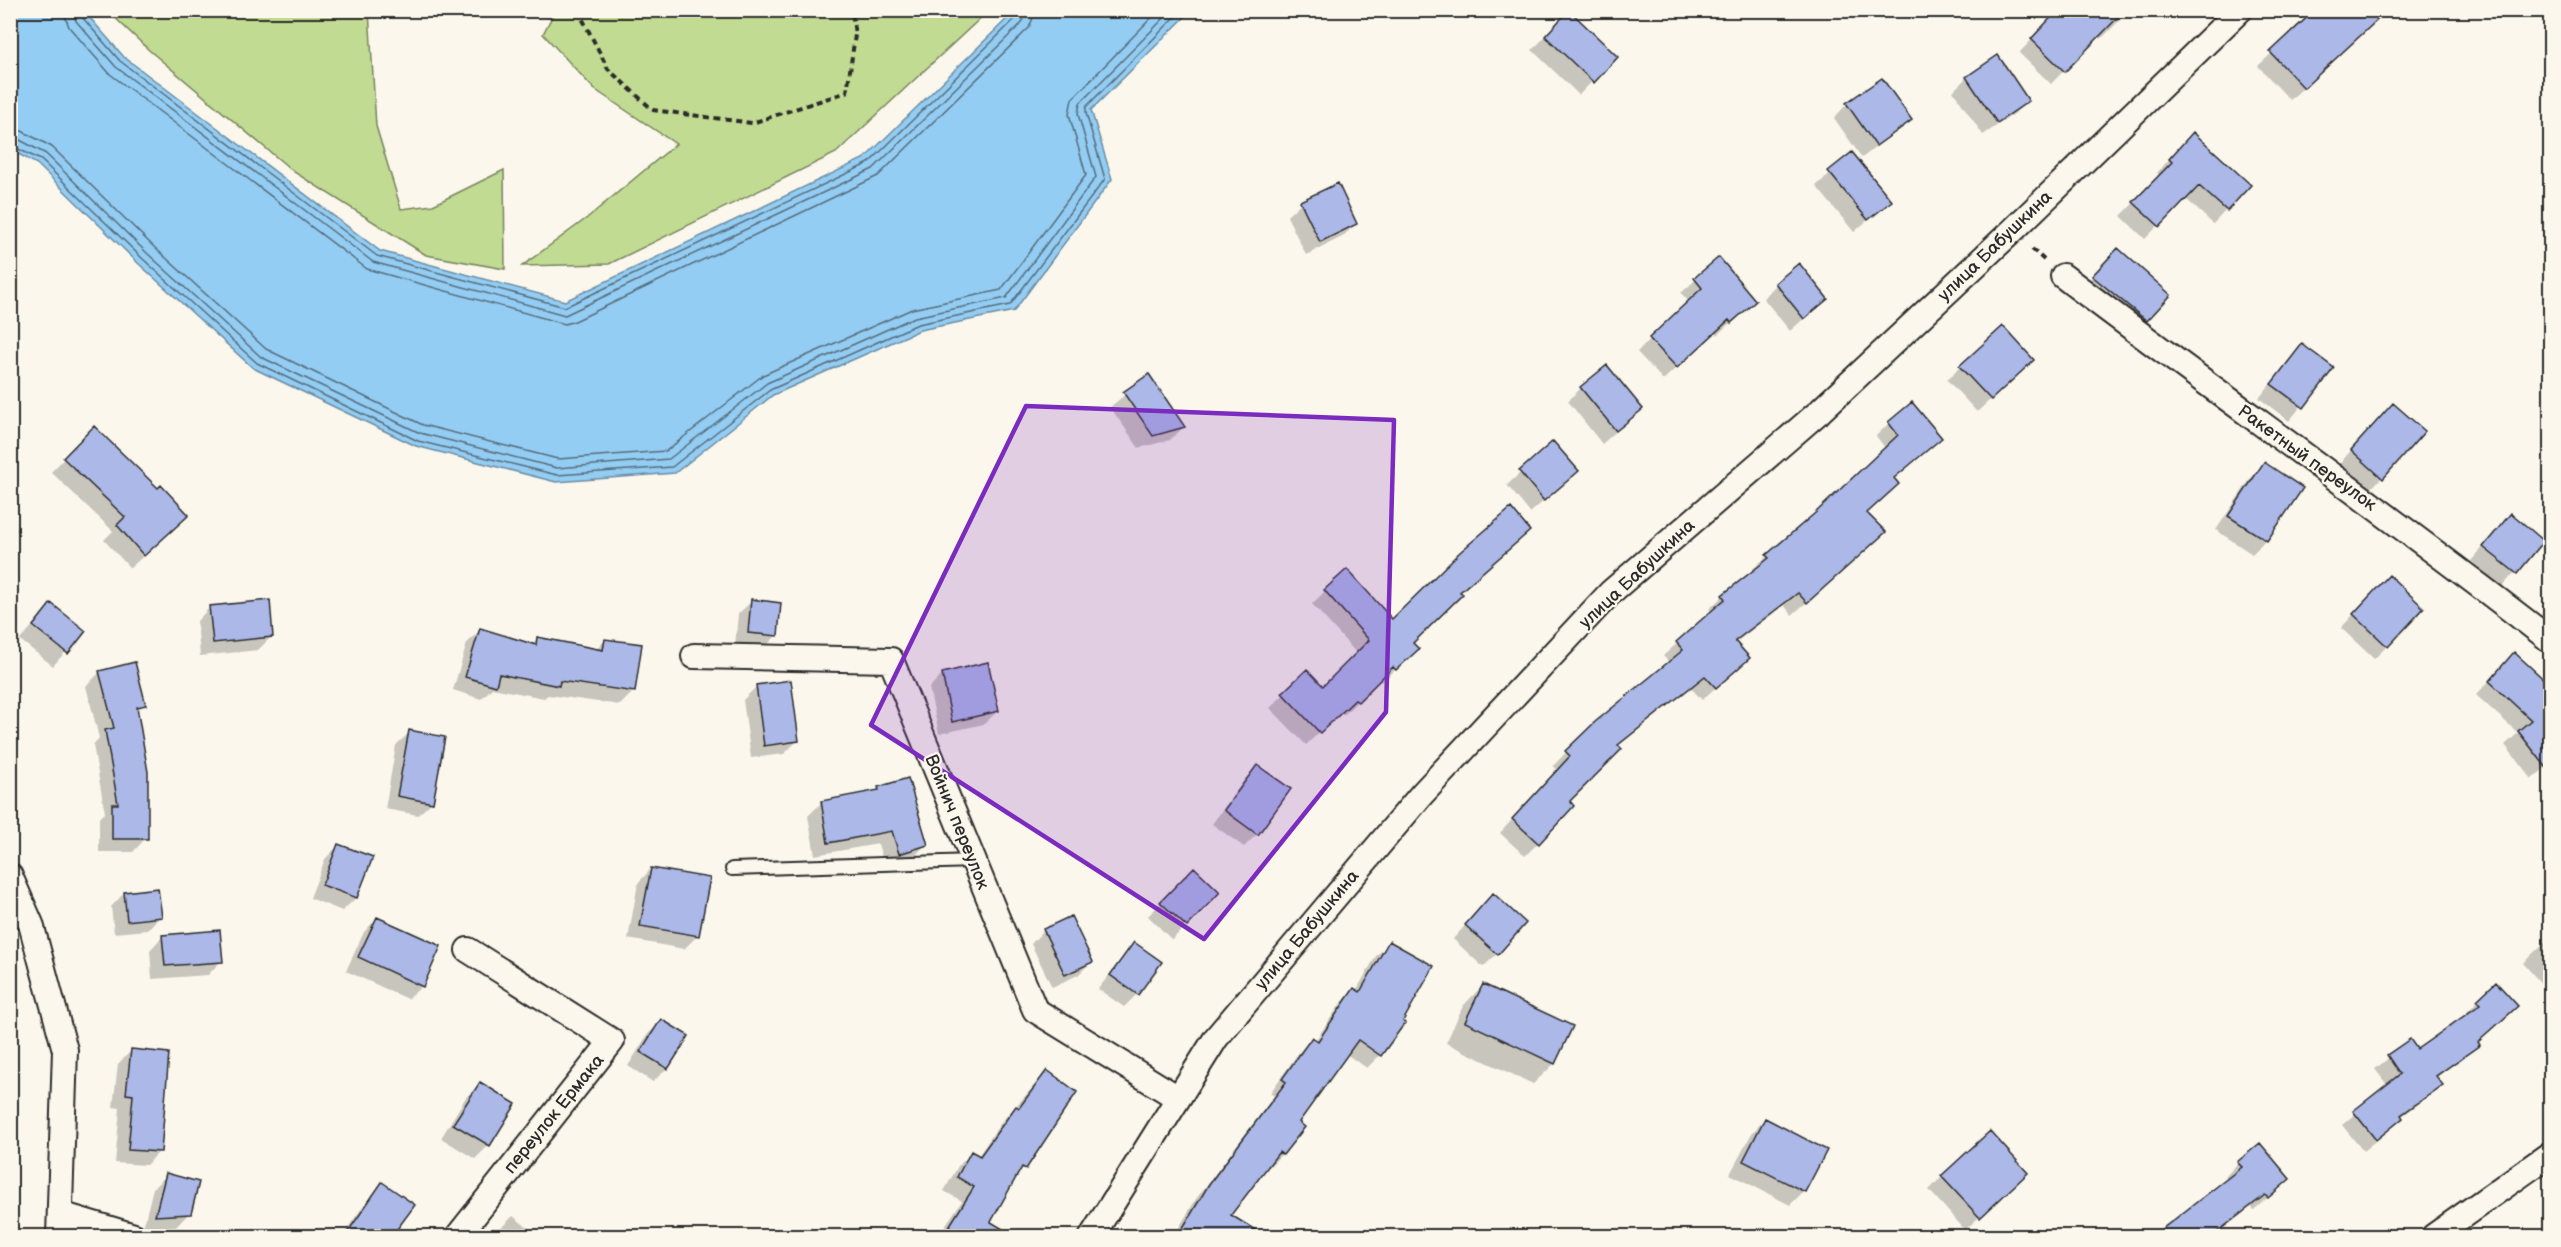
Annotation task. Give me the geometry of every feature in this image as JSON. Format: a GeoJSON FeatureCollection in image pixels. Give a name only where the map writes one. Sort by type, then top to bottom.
{"type":"FeatureCollection","features":[{"type":"Feature","properties":{"kind":"street","name":"улица Бабушкина"},"geometry":{"type":"LineString","coordinates":[[1092,1236],[1216,1038],[1422,794],[1611,592],[1819,412],[2011,232],[2240,10]]}},
{"type":"Feature","properties":{"kind":"street","name":"Ракетный переулок"},"geometry":{"type":"LineString","coordinates":[[2063,276],[2212,389],[2450,561],[2550,640]]}},
{"type":"Feature","properties":{"kind":"street","name":"Войнич переулок"},"geometry":{"type":"LineString","coordinates":[[694,656],[891,660],[1035,1010],[1178,1098]]}},
{"type":"Feature","properties":{"kind":"street"},"geometry":{"type":"LineString","coordinates":[[10,876],[21,926],[65,1050],[59,1225],[134,1236]]}},
{"type":"Feature","properties":{"kind":"street","name":"переулок Ермака"},"geometry":{"type":"LineString","coordinates":[[458,1236],[612,1041],[468,950]]}},
{"type":"Feature","properties":{"kind":"street"},"geometry":{"type":"LineString","coordinates":[[2434,1236],[2550,1154]]}},
{"type":"Feature","properties":{"kind":"lane"},"geometry":{"type":"LineString","coordinates":[[732,869],[973,861]]}},
{"type":"Feature","properties":{"kind":"path"},"geometry":{"type":"LineString","coordinates":[[578,10],[608,69],[653,110],[752,123],[847,92],[855,35],[852,10]]}},
{"type":"Feature","properties":{"kind":"path"},"geometry":{"type":"LineString","coordinates":[[2011,232],[2063,276]]}},
{"type":"Feature","properties":{"kind":"highlighted area"},"geometry":{"type":"Polygon","coordinates":[[[1026,406],[1394,420],[1386,712],[1204,939],[871,725],[1026,406]]]}},
{"type":"Feature","properties":{"kind":"green space"},"geometry":{"type":"Polygon","coordinates":[[[555,10],[988,11],[836,153],[609,264],[522,266],[587,218],[676,144],[594,89],[543,34],[555,10]]]}},
{"type":"Feature","properties":{"kind":"green space"},"geometry":{"type":"Polygon","coordinates":[[[108,11],[369,11],[376,126],[401,209],[433,205],[504,170],[505,269],[426,255],[294,172],[150,51],[108,11]]]}},
{"type":"Feature","properties":{"kind":"water"},"geometry":{"type":"Polygon","coordinates":[[[10,11],[84,11],[124,57],[380,251],[565,301],[865,158],[1015,11],[1191,11],[1091,110],[1112,179],[1014,311],[920,330],[773,395],[675,473],[556,482],[416,446],[253,368],[139,264],[37,164],[11,150],[10,11]]]}},
{"type":"Feature","properties":{"kind":"building"},"geometry":{"type":"Polygon","coordinates":[[[1569,10],[1618,57],[1594,83],[1545,36],[1569,10]]]}},
{"type":"Feature","properties":{"kind":"building"},"geometry":{"type":"Polygon","coordinates":[[[2058,10],[2125,10],[2065,72],[2031,39],[2058,10]]]}},
{"type":"Feature","properties":{"kind":"building"},"geometry":{"type":"Polygon","coordinates":[[[2315,10],[2388,10],[2304,88],[2270,52],[2315,10]]]}},
{"type":"Feature","properties":{"kind":"building"},"geometry":{"type":"Polygon","coordinates":[[[1998,55],[2029,101],[1997,123],[1966,77],[1998,55]]]}},
{"type":"Feature","properties":{"kind":"building"},"geometry":{"type":"Polygon","coordinates":[[[1882,78],[1912,120],[1876,146],[1846,103],[1882,78]]]}},
{"type":"Feature","properties":{"kind":"building"},"geometry":{"type":"Polygon","coordinates":[[[2193,132],[2251,185],[2227,211],[2199,186],[2160,227],[2133,202],[2172,162],[2169,159],[2193,132]]]}},
{"type":"Feature","properties":{"kind":"building"},"geometry":{"type":"Polygon","coordinates":[[[1852,152],[1892,201],[1868,220],[1828,171],[1852,152]]]}},
{"type":"Feature","properties":{"kind":"building"},"geometry":{"type":"Polygon","coordinates":[[[1338,183],[1357,224],[1320,242],[1300,201],[1338,183]]]}},
{"type":"Feature","properties":{"kind":"building"},"geometry":{"type":"Polygon","coordinates":[[[2118,248],[2171,295],[2147,321],[2092,276],[2118,248]]]}},
{"type":"Feature","properties":{"kind":"building"},"geometry":{"type":"Polygon","coordinates":[[[1719,257],[1756,301],[1731,323],[1729,320],[1677,368],[1649,338],[1702,288],[1694,278],[1719,257]]]}},
{"type":"Feature","properties":{"kind":"building"},"geometry":{"type":"Polygon","coordinates":[[[1799,263],[1828,299],[1804,319],[1775,283],[1799,263]]]}},
{"type":"Feature","properties":{"kind":"building"},"geometry":{"type":"Polygon","coordinates":[[[2003,326],[2034,360],[1991,400],[1959,366],[2003,326]]]}},
{"type":"Feature","properties":{"kind":"building"},"geometry":{"type":"Polygon","coordinates":[[[2302,344],[2334,368],[2304,408],[2271,384],[2302,344]]]}},
{"type":"Feature","properties":{"kind":"building"},"geometry":{"type":"Polygon","coordinates":[[[1607,365],[1643,409],[1616,431],[1580,387],[1607,365]]]}},
{"type":"Feature","properties":{"kind":"building"},"geometry":{"type":"Polygon","coordinates":[[[1149,374],[1185,427],[1153,436],[1123,392],[1149,374]]]}},
{"type":"Feature","properties":{"kind":"building"},"geometry":{"type":"Polygon","coordinates":[[[1912,402],[1942,438],[1894,478],[1899,484],[1867,513],[1886,532],[1807,603],[1798,593],[1735,641],[1750,658],[1716,688],[1705,676],[1618,745],[1622,749],[1570,801],[1574,806],[1539,844],[1512,819],[1570,756],[1565,751],[1595,722],[1683,650],[1676,642],[1725,599],[1722,595],[1769,558],[1766,555],[1814,514],[1898,435],[1888,422],[1912,402]]]}},
{"type":"Feature","properties":{"kind":"building"},"geometry":{"type":"Polygon","coordinates":[[[2393,403],[2425,431],[2383,479],[2351,450],[2393,403]]]}},
{"type":"Feature","properties":{"kind":"building"},"geometry":{"type":"Polygon","coordinates":[[[94,426],[158,488],[161,485],[189,515],[144,556],[117,525],[125,517],[63,458],[94,426]]]}},
{"type":"Feature","properties":{"kind":"building"},"geometry":{"type":"Polygon","coordinates":[[[1553,441],[1579,471],[1544,501],[1519,471],[1553,441]]]}},
{"type":"Feature","properties":{"kind":"building"},"geometry":{"type":"Polygon","coordinates":[[[2264,462],[2303,488],[2267,541],[2228,516],[2264,462]]]}},
{"type":"Feature","properties":{"kind":"building"},"geometry":{"type":"Polygon","coordinates":[[[1511,508],[1530,531],[1460,592],[1463,594],[1413,643],[1419,649],[1396,670],[1393,667],[1358,702],[1355,700],[1320,733],[1282,693],[1307,669],[1323,686],[1369,640],[1324,590],[1347,569],[1392,619],[1460,552],[1511,508]]]}},
{"type":"Feature","properties":{"kind":"building"},"geometry":{"type":"Polygon","coordinates":[[[2511,513],[2544,541],[2517,574],[2483,547],[2511,513]]]}},
{"type":"Feature","properties":{"kind":"building"},"geometry":{"type":"Polygon","coordinates":[[[2389,575],[2424,608],[2388,647],[2353,614],[2389,575]]]}},
{"type":"Feature","properties":{"kind":"building"},"geometry":{"type":"Polygon","coordinates":[[[751,599],[781,603],[778,636],[748,633],[751,599]]]}},
{"type":"Feature","properties":{"kind":"building"},"geometry":{"type":"Polygon","coordinates":[[[270,600],[273,637],[213,643],[209,606],[270,600]]]}},
{"type":"Feature","properties":{"kind":"building"},"geometry":{"type":"Polygon","coordinates":[[[51,603],[86,631],[68,654],[33,626],[51,603]]]}},
{"type":"Feature","properties":{"kind":"building"},"geometry":{"type":"Polygon","coordinates":[[[480,628],[536,645],[537,637],[603,650],[605,639],[642,644],[635,692],[560,681],[559,686],[499,674],[496,686],[465,677],[480,628]]]}},
{"type":"Feature","properties":{"kind":"building"},"geometry":{"type":"Polygon","coordinates":[[[2514,652],[2550,685],[2550,772],[2518,731],[2531,720],[2489,681],[2514,652]]]}},
{"type":"Feature","properties":{"kind":"building"},"geometry":{"type":"Polygon","coordinates":[[[135,662],[146,705],[137,707],[148,772],[148,839],[112,839],[112,804],[118,804],[105,730],[114,728],[99,671],[135,662]]]}},
{"type":"Feature","properties":{"kind":"building"},"geometry":{"type":"Polygon","coordinates":[[[988,662],[999,711],[952,722],[942,673],[988,662]]]}},
{"type":"Feature","properties":{"kind":"building"},"geometry":{"type":"Polygon","coordinates":[[[791,680],[799,741],[764,746],[756,685],[791,680]]]}},
{"type":"Feature","properties":{"kind":"building"},"geometry":{"type":"Polygon","coordinates":[[[409,730],[445,737],[433,803],[397,796],[409,730]]]}},
{"type":"Feature","properties":{"kind":"building"},"geometry":{"type":"Polygon","coordinates":[[[1257,765],[1291,789],[1258,835],[1224,810],[1257,765]]]}},
{"type":"Feature","properties":{"kind":"building"},"geometry":{"type":"Polygon","coordinates":[[[908,778],[928,845],[899,854],[892,831],[828,843],[821,801],[879,790],[878,787],[908,778]]]}},
{"type":"Feature","properties":{"kind":"building"},"geometry":{"type":"Polygon","coordinates":[[[338,844],[373,857],[357,898],[322,885],[338,844]]]}},
{"type":"Feature","properties":{"kind":"building"},"geometry":{"type":"Polygon","coordinates":[[[1194,867],[1220,892],[1187,927],[1160,902],[1194,867]]]}},
{"type":"Feature","properties":{"kind":"building"},"geometry":{"type":"Polygon","coordinates":[[[651,868],[710,878],[699,936],[640,926],[651,868]]]}},
{"type":"Feature","properties":{"kind":"building"},"geometry":{"type":"Polygon","coordinates":[[[158,888],[162,917],[127,921],[124,892],[158,888]]]}},
{"type":"Feature","properties":{"kind":"building"},"geometry":{"type":"Polygon","coordinates":[[[1493,893],[1526,923],[1498,955],[1465,925],[1493,893]]]}},
{"type":"Feature","properties":{"kind":"building"},"geometry":{"type":"Polygon","coordinates":[[[1071,916],[1093,962],[1065,975],[1043,929],[1071,916]]]}},
{"type":"Feature","properties":{"kind":"building"},"geometry":{"type":"Polygon","coordinates":[[[377,917],[441,946],[423,987],[358,957],[377,917]]]}},
{"type":"Feature","properties":{"kind":"building"},"geometry":{"type":"Polygon","coordinates":[[[220,930],[223,962],[165,966],[162,935],[220,930]]]}},
{"type":"Feature","properties":{"kind":"building"},"geometry":{"type":"Polygon","coordinates":[[[1389,941],[1434,966],[1403,1021],[1405,1023],[1381,1056],[1358,1040],[1299,1122],[1305,1127],[1283,1155],[1279,1152],[1231,1215],[1265,1236],[1178,1236],[1209,1184],[1286,1082],[1282,1079],[1312,1037],[1318,1041],[1354,988],[1360,992],[1389,941]]]}},
{"type":"Feature","properties":{"kind":"building"},"geometry":{"type":"Polygon","coordinates":[[[1134,942],[1162,962],[1138,995],[1110,975],[1134,942]]]}},
{"type":"Feature","properties":{"kind":"building"},"geometry":{"type":"Polygon","coordinates":[[[2496,982],[2518,1006],[2478,1042],[2480,1045],[2436,1076],[2443,1085],[2401,1115],[2403,1118],[2376,1140],[2353,1111],[2400,1074],[2387,1055],[2410,1039],[2417,1049],[2481,1004],[2477,1000],[2496,982]]]}},
{"type":"Feature","properties":{"kind":"building"},"geometry":{"type":"Polygon","coordinates":[[[1483,984],[1573,1026],[1555,1064],[1465,1022],[1483,984]]]}},
{"type":"Feature","properties":{"kind":"building"},"geometry":{"type":"Polygon","coordinates":[[[661,1019],[689,1036],[668,1069],[640,1052],[661,1019]]]}},
{"type":"Feature","properties":{"kind":"building"},"geometry":{"type":"Polygon","coordinates":[[[131,1049],[169,1053],[161,1152],[128,1150],[133,1095],[126,1094],[131,1049]]]}},
{"type":"Feature","properties":{"kind":"building"},"geometry":{"type":"Polygon","coordinates":[[[1047,1070],[1077,1092],[1026,1169],[1022,1167],[991,1222],[1015,1236],[943,1236],[974,1187],[957,1177],[971,1151],[980,1156],[1016,1106],[1019,1108],[1047,1070]]]}},
{"type":"Feature","properties":{"kind":"building"},"geometry":{"type":"Polygon","coordinates":[[[480,1082],[516,1104],[490,1146],[453,1124],[480,1082]]]}},
{"type":"Feature","properties":{"kind":"building"},"geometry":{"type":"Polygon","coordinates":[[[1765,1118],[1827,1150],[1805,1192],[1743,1161],[1765,1118]]]}},
{"type":"Feature","properties":{"kind":"building"},"geometry":{"type":"Polygon","coordinates":[[[1990,1131],[2028,1173],[1980,1218],[1941,1176],[1990,1131]]]}},
{"type":"Feature","properties":{"kind":"building"},"geometry":{"type":"Polygon","coordinates":[[[2260,1143],[2290,1179],[2268,1198],[2265,1195],[2212,1236],[2153,1236],[2242,1167],[2237,1162],[2260,1143]]]}},
{"type":"Feature","properties":{"kind":"building"},"geometry":{"type":"Polygon","coordinates":[[[166,1173],[199,1182],[191,1214],[155,1216],[166,1173]]]}},
{"type":"Feature","properties":{"kind":"building"},"geometry":{"type":"Polygon","coordinates":[[[382,1182],[415,1205],[392,1236],[345,1236],[382,1182]]]}}]}
